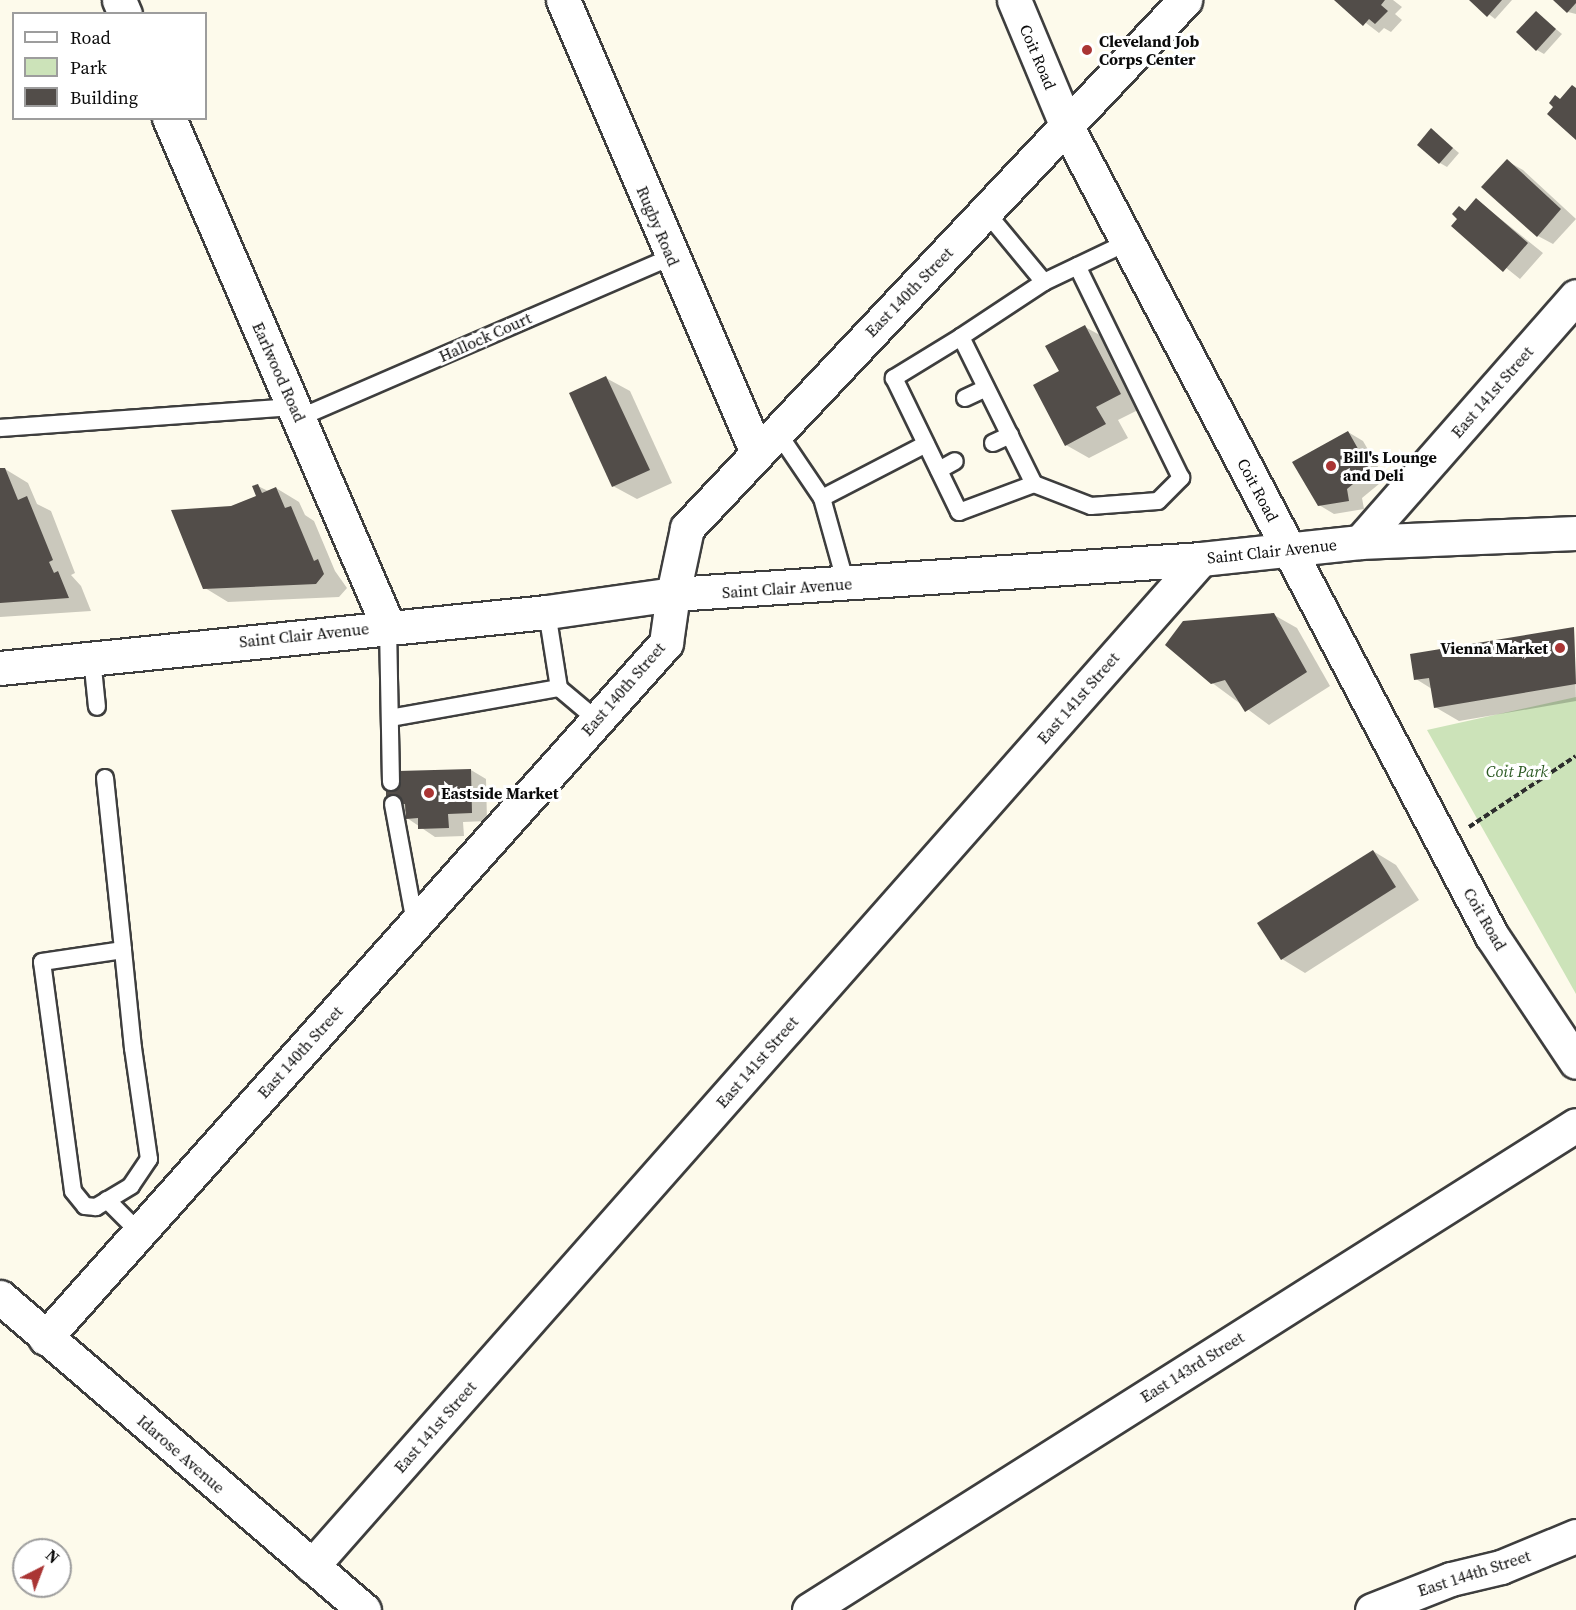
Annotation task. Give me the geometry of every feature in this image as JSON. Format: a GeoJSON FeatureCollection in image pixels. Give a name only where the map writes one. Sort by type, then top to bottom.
{"type":"FeatureCollection","features":[{"type":"Feature","properties":{"kind":"street","name":"Rugby Road"},"geometry":{"type":"LineString","coordinates":[[563,0],[671,256],[766,441]]}},
{"type":"Feature","properties":{"kind":"street","name":"Coit Road"},"geometry":{"type":"LineString","coordinates":[[1014,0],[1067,127],[1492,936],[1576,1062]]}},
{"type":"Feature","properties":{"kind":"street","name":"East 140th Street"},"geometry":{"type":"LineString","coordinates":[[45,1338],[666,643],[673,594],[687,528],[766,441],[1067,127],[1185,0]]}},
{"type":"Feature","properties":{"kind":"street","name":"Earlwood Road"},"geometry":{"type":"LineString","coordinates":[[170,120],[388,626]]}},
{"type":"Feature","properties":{"kind":"street","name":"East 141st Street"},"geometry":{"type":"LineString","coordinates":[[1360,542],[1576,296]]}},
{"type":"Feature","properties":{"kind":"street","name":"Saint Clair Avenue"},"geometry":{"type":"LineString","coordinates":[[0,668],[388,626],[547,612],[673,594],[1201,559],[1360,542],[1576,533]]}},
{"type":"Feature","properties":{"kind":"street","name":"East 141st Street"},"geometry":{"type":"LineString","coordinates":[[312,1566],[1201,559]]}},
{"type":"Feature","properties":{"kind":"street","name":"East 143rd Street"},"geometry":{"type":"LineString","coordinates":[[808,1610],[1576,1125]]}},
{"type":"Feature","properties":{"kind":"street","name":"Idarose Avenue"},"geometry":{"type":"LineString","coordinates":[[5,1313],[45,1338],[364,1610]]}},
{"type":"Feature","properties":{"kind":"street","name":"East 144th Street"},"geometry":{"type":"LineString","coordinates":[[1372,1610],[1390,1600],[1501,1567],[1576,1536]]}},
{"type":"Feature","properties":{"kind":"lane"},"geometry":{"type":"LineString","coordinates":[[986,212],[1044,282]]}},
{"type":"Feature","properties":{"kind":"lane"},"geometry":{"type":"LineString","coordinates":[[1077,266],[1181,478],[1158,501],[1091,506],[1034,484],[959,512],[926,444],[923,418],[894,378],[1044,282],[1077,266],[1128,242]]}},
{"type":"Feature","properties":{"kind":"lane","name":"Hallock Court"},"geometry":{"type":"LineString","coordinates":[[0,428],[296,412],[671,256]]}},
{"type":"Feature","properties":{"kind":"lane"},"geometry":{"type":"LineString","coordinates":[[961,337],[1034,484]]}},
{"type":"Feature","properties":{"kind":"lane"},"geometry":{"type":"LineString","coordinates":[[965,398],[986,388]]}},
{"type":"Feature","properties":{"kind":"lane"},"geometry":{"type":"LineString","coordinates":[[993,443],[1010,435]]}},
{"type":"Feature","properties":{"kind":"lane"},"geometry":{"type":"LineString","coordinates":[[766,441],[822,498],[846,584]]}},
{"type":"Feature","properties":{"kind":"lane"},"geometry":{"type":"LineString","coordinates":[[822,498],[926,444]]}},
{"type":"Feature","properties":{"kind":"lane"},"geometry":{"type":"LineString","coordinates":[[939,470],[955,461]]}},
{"type":"Feature","properties":{"kind":"lane"},"geometry":{"type":"LineString","coordinates":[[547,612],[559,688],[597,720]]}},
{"type":"Feature","properties":{"kind":"lane"},"geometry":{"type":"LineString","coordinates":[[388,626],[392,782]]}},
{"type":"Feature","properties":{"kind":"lane"},"geometry":{"type":"LineString","coordinates":[[92,658],[97,707]]}},
{"type":"Feature","properties":{"kind":"lane"},"geometry":{"type":"LineString","coordinates":[[390,718],[559,688]]}},
{"type":"Feature","properties":{"kind":"lane"},"geometry":{"type":"LineString","coordinates":[[105,778],[123,950],[149,1159],[131,1185],[96,1207],[84,1206],[73,1191],[42,962],[123,950]]}},
{"type":"Feature","properties":{"kind":"lane"},"geometry":{"type":"LineString","coordinates":[[393,804],[415,923]]}},
{"type":"Feature","properties":{"kind":"lane"},"geometry":{"type":"LineString","coordinates":[[107,1200],[140,1232]]}},
{"type":"Feature","properties":{"kind":"path"},"geometry":{"type":"LineString","coordinates":[[1468,827],[1576,756]]}},
{"type":"Feature","properties":{"kind":"green space","name":"Coit Park"},"geometry":{"type":"Polygon","coordinates":[[[1576,697],[1576,994],[1427,730],[1576,697]]]}},
{"type":"Feature","properties":{"kind":"building"},"geometry":{"type":"Polygon","coordinates":[[[1334,0],[1385,0],[1381,5],[1388,11],[1375,24],[1369,19],[1363,26],[1334,0]]]}},
{"type":"Feature","properties":{"kind":"building"},"geometry":{"type":"Polygon","coordinates":[[[1469,0],[1502,0],[1487,17],[1469,0]]]}},
{"type":"Feature","properties":{"kind":"building"},"geometry":{"type":"Polygon","coordinates":[[[1553,0],[1576,0],[1576,3],[1567,13],[1553,0]]]}},
{"type":"Feature","properties":{"kind":"building"},"geometry":{"type":"Polygon","coordinates":[[[1536,11],[1556,29],[1536,51],[1516,32],[1536,11]]]}},
{"type":"Feature","properties":{"kind":"building"},"geometry":{"type":"Polygon","coordinates":[[[1572,85],[1576,88],[1576,140],[1547,114],[1553,107],[1549,103],[1555,95],[1560,99],[1572,85]]]}},
{"type":"Feature","properties":{"kind":"building"},"geometry":{"type":"Polygon","coordinates":[[[1431,128],[1453,148],[1439,164],[1417,145],[1431,128]]]}},
{"type":"Feature","properties":{"kind":"building"},"geometry":{"type":"Polygon","coordinates":[[[1507,159],[1561,209],[1537,237],[1481,187],[1507,159]]]}},
{"type":"Feature","properties":{"kind":"building"},"geometry":{"type":"Polygon","coordinates":[[[1476,198],[1528,243],[1503,272],[1451,226],[1457,219],[1452,214],[1459,206],[1465,211],[1476,198]]]}},
{"type":"Feature","properties":{"kind":"building"},"geometry":{"type":"Polygon","coordinates":[[[1085,325],[1121,394],[1096,407],[1106,424],[1065,446],[1033,385],[1059,371],[1045,346],[1085,325]]]}},
{"type":"Feature","properties":{"kind":"building"},"geometry":{"type":"Polygon","coordinates":[[[606,376],[650,470],[612,487],[569,393],[606,376]]]}},
{"type":"Feature","properties":{"kind":"building","name":"Bill's Lounge and Deli"},"geometry":{"type":"Polygon","coordinates":[[[1348,431],[1370,470],[1347,489],[1349,501],[1318,506],[1292,462],[1348,431]]]}},
{"type":"Feature","properties":{"kind":"building"},"geometry":{"type":"Polygon","coordinates":[[[0,468],[5,468],[18,500],[27,496],[53,560],[49,562],[54,573],[58,571],[69,598],[0,603],[0,468]]]}},
{"type":"Feature","properties":{"kind":"building"},"geometry":{"type":"Polygon","coordinates":[[[258,484],[262,493],[276,487],[285,508],[291,506],[314,561],[318,559],[324,574],[316,584],[203,589],[171,510],[231,506],[256,496],[252,486],[258,484]]]}},
{"type":"Feature","properties":{"kind":"building"},"geometry":{"type":"Polygon","coordinates":[[[1274,613],[1307,672],[1245,712],[1225,680],[1211,684],[1165,645],[1183,621],[1274,613]]]}},
{"type":"Feature","properties":{"kind":"building"},"geometry":{"type":"Polygon","coordinates":[[[1574,627],[1576,684],[1434,708],[1429,678],[1414,680],[1410,654],[1574,627]]]}},
{"type":"Feature","properties":{"kind":"building","name":"Eastside Market"},"geometry":{"type":"Polygon","coordinates":[[[471,769],[472,813],[448,814],[449,828],[418,829],[418,818],[406,819],[405,804],[386,805],[386,782],[398,771],[471,769]]]}},
{"type":"Feature","properties":{"kind":"building"},"geometry":{"type":"Polygon","coordinates":[[[1373,850],[1396,887],[1281,960],[1257,923],[1373,850]]]}},
{"type":"Feature","properties":{"kind":"place","name":"Cleveland Job Corps Center"},"geometry":{"type":"Point","coordinates":[1087,50]}},
{"type":"Feature","properties":{"kind":"place","name":"Bill's Lounge and Deli"},"geometry":{"type":"Point","coordinates":[1331,466]}},
{"type":"Feature","properties":{"kind":"place","name":"Vienna Market"},"geometry":{"type":"Point","coordinates":[1560,648]}},
{"type":"Feature","properties":{"kind":"place","name":"Eastside Market"},"geometry":{"type":"Point","coordinates":[429,793]}}]}
